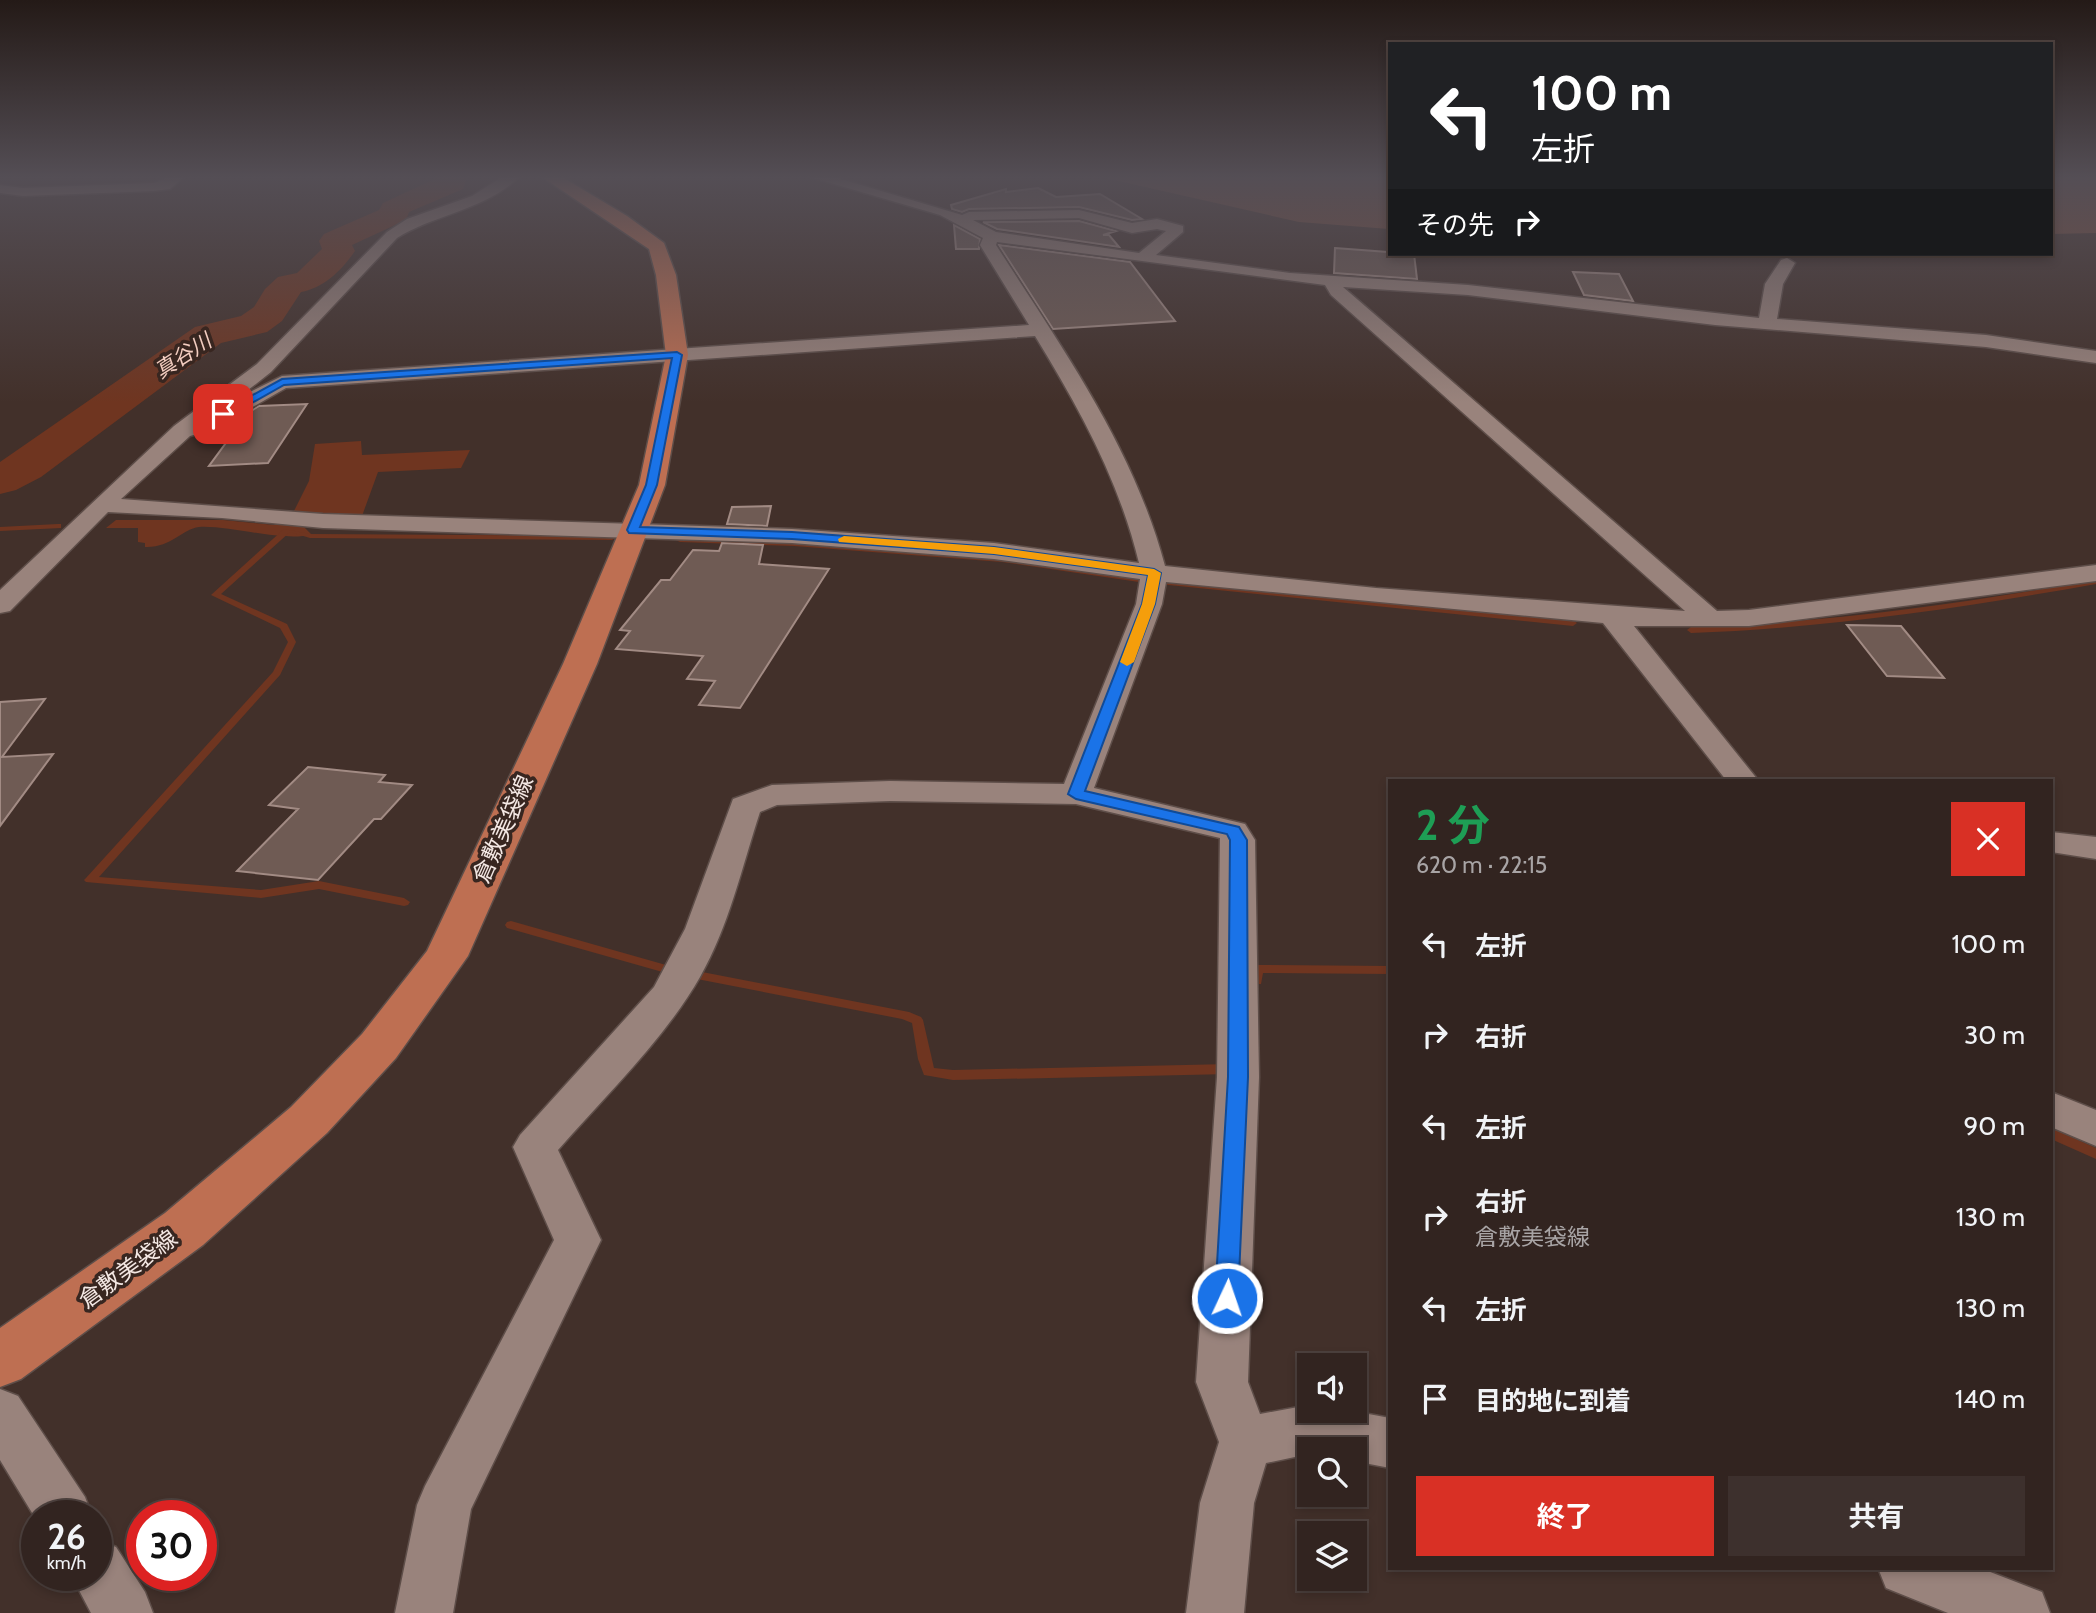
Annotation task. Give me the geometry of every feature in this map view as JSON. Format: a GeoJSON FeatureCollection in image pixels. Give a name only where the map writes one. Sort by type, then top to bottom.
{"type":"FeatureCollection","features":[{"type":"Feature","properties":{"kind":"main road","name":"倉敷美袋線"},"geometry":{"type":"LineString","coordinates":[[0,1361],[184,1229],[309,1120],[379,1046],[446,956],[580,664],[652,485],[677,355],[666,275],[659,252]]}},
{"type":"Feature","properties":{"kind":"street"},"geometry":{"type":"LineString","coordinates":[[0,605],[182,431],[264,368],[375,252]]}},
{"type":"Feature","properties":{"kind":"street"},"geometry":{"type":"LineString","coordinates":[[993,252],[1094,415],[1141,522],[1153,579],[1149,604],[1076,794]]}},
{"type":"Feature","properties":{"kind":"street"},"geometry":{"type":"LineString","coordinates":[[1104,252],[1331,282],[1469,282],[1538,291],[1632,311],[1986,341],[2096,357]]}},
{"type":"Feature","properties":{"kind":"street"},"geometry":{"type":"LineString","coordinates":[[1143,258],[1150,252]]}},
{"type":"Feature","properties":{"kind":"street"},"geometry":{"type":"LineString","coordinates":[[1767,323],[1774,284],[1787,263]]}},
{"type":"Feature","properties":{"kind":"street"},"geometry":{"type":"LineString","coordinates":[[1331,282],[1337,291],[1708,617]]}},
{"type":"Feature","properties":{"kind":"street"},"geometry":{"type":"LineString","coordinates":[[182,431],[204,425],[282,382],[1042,330]]}},
{"type":"Feature","properties":{"kind":"street"},"geometry":{"type":"LineString","coordinates":[[103,505],[222,511],[323,521],[792,536],[994,551],[1153,579],[1661,620],[1749,618],[2096,573]]}},
{"type":"Feature","properties":{"kind":"street"},"geometry":{"type":"LineString","coordinates":[[1612,617],[1741,779]]}},
{"type":"Feature","properties":{"kind":"street"},"geometry":{"type":"LineString","coordinates":[[424,1613],[444,1505],[578,1240],[535,1147],[668,997],[684,973],[698,946],[745,806],[772,795],[890,791],[1076,794],[1233,831],[1238,840],[1238,1070],[1223,1382],[1245,1442],[1227,1503],[1215,1613]]}},
{"type":"Feature","properties":{"kind":"street"},"geometry":{"type":"LineString","coordinates":[[2053,842],[2096,848]]}},
{"type":"Feature","properties":{"kind":"street"},"geometry":{"type":"LineString","coordinates":[[2053,1109],[2096,1129]]}},
{"type":"Feature","properties":{"kind":"street"},"geometry":{"type":"LineString","coordinates":[[0,1413],[55,1500]]}},
{"type":"Feature","properties":{"kind":"street"},"geometry":{"type":"LineString","coordinates":[[1245,1442],[1313,1429],[1388,1443]]}},
{"type":"Feature","properties":{"kind":"street"},"geometry":{"type":"LineString","coordinates":[[1911,1570],[2021,1613]]}},
{"type":"Feature","properties":{"kind":"street"},"geometry":{"type":"LineString","coordinates":[[111,1591],[124,1613]]}},
{"type":"Feature","properties":{"kind":"shaded area"},"geometry":{"type":"Polygon","coordinates":[[[361,441],[362,455],[470,450],[461,468],[378,472],[362,516],[302,525],[311,534],[288,536],[199,527],[162,545],[145,547],[145,543],[138,542],[138,528],[106,528],[116,520],[223,520],[274,525],[294,511],[309,481],[315,444],[361,441]]]}},
{"type":"Feature","properties":{"kind":"building"},"geometry":{"type":"Polygon","coordinates":[[[1004,252],[1055,252],[1130,262],[1175,321],[1053,329],[1004,252]]]}},
{"type":"Feature","properties":{"kind":"building"},"geometry":{"type":"Polygon","coordinates":[[[1335,252],[1388,252],[1388,256],[1414,256],[1417,279],[1334,273],[1335,252]]]}},
{"type":"Feature","properties":{"kind":"building"},"geometry":{"type":"Polygon","coordinates":[[[1573,272],[1619,274],[1633,301],[1584,295],[1573,272]]]}},
{"type":"Feature","properties":{"kind":"building"},"geometry":{"type":"Polygon","coordinates":[[[307,404],[268,463],[209,466],[248,413],[259,406],[307,404]]]}},
{"type":"Feature","properties":{"kind":"building"},"geometry":{"type":"Polygon","coordinates":[[[771,506],[767,526],[727,524],[732,507],[771,506]]]}},
{"type":"Feature","properties":{"kind":"building"},"geometry":{"type":"Polygon","coordinates":[[[722,543],[763,545],[759,564],[829,569],[740,708],[699,705],[715,681],[687,679],[703,656],[616,649],[630,631],[620,630],[661,580],[670,580],[693,550],[719,551],[722,543]]]}},
{"type":"Feature","properties":{"kind":"building"},"geometry":{"type":"Polygon","coordinates":[[[1847,625],[1901,626],[1944,678],[1887,676],[1847,625]]]}},
{"type":"Feature","properties":{"kind":"building"},"geometry":{"type":"Polygon","coordinates":[[[45,699],[2,757],[53,754],[0,826],[0,702],[45,699]]]}},
{"type":"Feature","properties":{"kind":"building"},"geometry":{"type":"Polygon","coordinates":[[[308,767],[385,775],[379,782],[412,785],[381,819],[374,819],[318,880],[237,871],[298,809],[269,805],[308,767]]]}},
{"type":"Feature","properties":{"kind":"waterway","name":"真谷川"},"geometry":{"type":"LineString","coordinates":[[0,480],[25,467],[208,335],[254,324],[269,313],[277,296],[290,284],[308,281],[338,252]]}},
{"type":"Feature","properties":{"kind":"waterway"},"geometry":{"type":"LineString","coordinates":[[0,529],[58,526]]}},
{"type":"Feature","properties":{"kind":"waterway"},"geometry":{"type":"LineString","coordinates":[[287,531],[215,595],[284,626],[292,642],[277,673],[90,880],[261,894],[319,885],[404,902]]}},
{"type":"Feature","properties":{"kind":"waterway"},"geometry":{"type":"LineString","coordinates":[[294,532],[310,536],[612,538]]}},
{"type":"Feature","properties":{"kind":"waterway"},"geometry":{"type":"LineString","coordinates":[[680,540],[794,544],[1002,560],[1139,580],[1573,623]]}},
{"type":"Feature","properties":{"kind":"waterway"},"geometry":{"type":"LineString","coordinates":[[1691,630],[1844,620],[1945,607],[2096,582]]}},
{"type":"Feature","properties":{"kind":"waterway"},"geometry":{"type":"LineString","coordinates":[[511,925],[666,969],[905,1015],[917,1020],[929,1072],[953,1075],[1230,1069]]}},
{"type":"Feature","properties":{"kind":"waterway"},"geometry":{"type":"LineString","coordinates":[[1257,981],[1257,969],[1388,970]]}},
{"type":"Feature","properties":{"kind":"waterway"},"geometry":{"type":"LineString","coordinates":[[2053,1134],[2096,1154]]}},
{"type":"Feature","properties":{"kind":"slow traffic"},"geometry":{"type":"LineString","coordinates":[[844,539],[994,551],[1154,573],[1149,604],[1127,662]]}},
{"type":"Feature","properties":{"kind":"route"},"geometry":{"type":"LineString","coordinates":[[223,414],[282,382],[677,355],[652,485],[633,530],[792,536],[994,551],[1154,573],[1149,604],[1076,794],[1209,823],[1233,831],[1238,840],[1238,1077],[1227,1298]]}}]}
